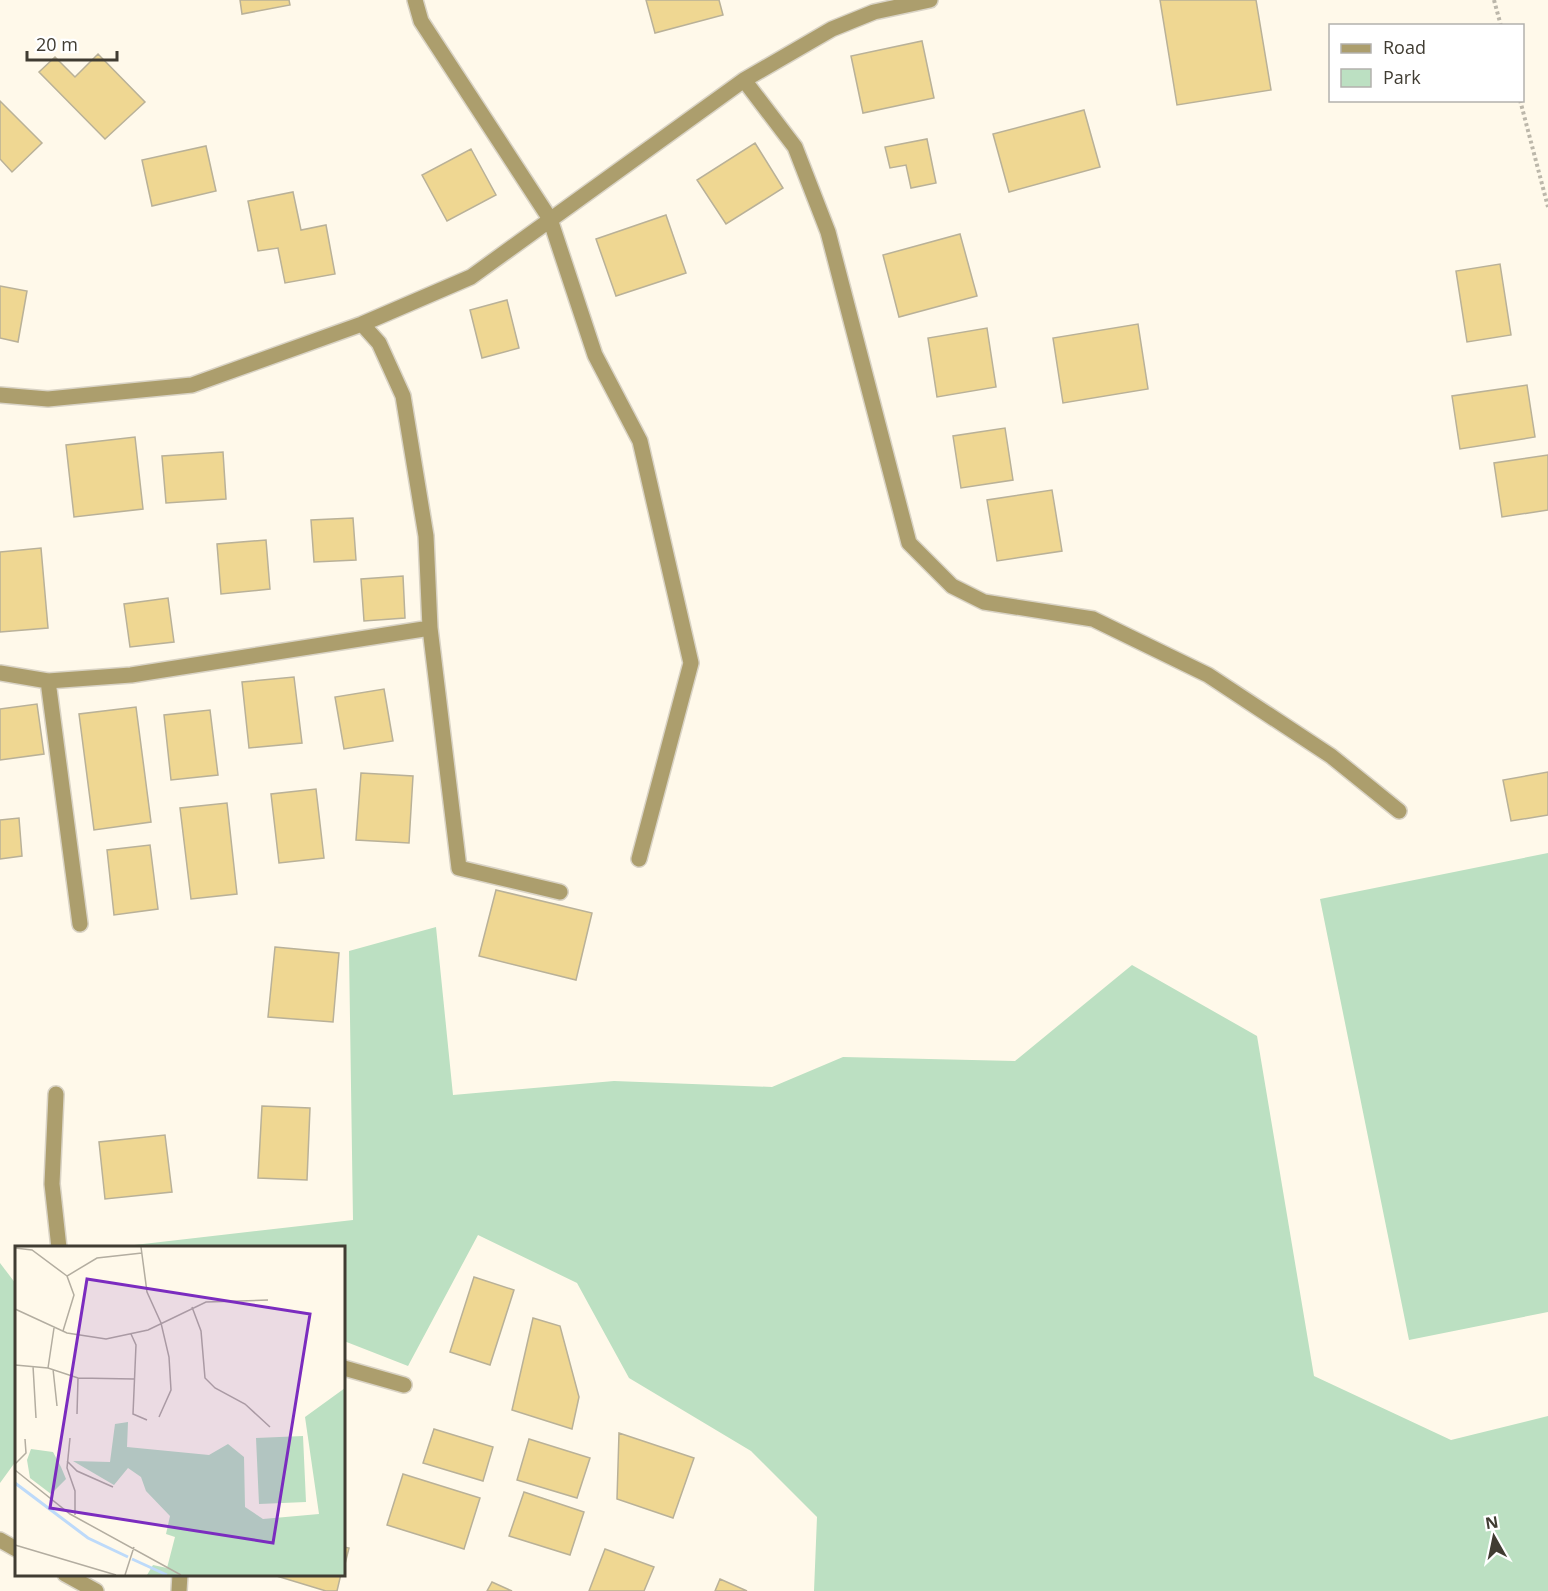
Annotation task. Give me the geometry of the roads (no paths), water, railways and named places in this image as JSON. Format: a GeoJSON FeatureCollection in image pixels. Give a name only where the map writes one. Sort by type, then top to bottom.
{"type":"FeatureCollection","features":[{"type":"Feature","properties":{"kind":"street"},"geometry":{"type":"LineString","coordinates":[[415,0],[421,21],[550,219],[595,355],[640,441],[690,663],[639,860]]}},
{"type":"Feature","properties":{"kind":"street"},"geometry":{"type":"LineString","coordinates":[[0,395],[48,399],[192,384],[362,324],[471,277],[744,80],[832,29],[874,12],[930,0]]}},
{"type":"Feature","properties":{"kind":"street"},"geometry":{"type":"LineString","coordinates":[[744,80],[795,147],[828,232],[909,543],[952,586],[984,602],[1093,619],[1208,675],[1331,756],[1399,811]]}},
{"type":"Feature","properties":{"kind":"street"},"geometry":{"type":"LineString","coordinates":[[362,324],[379,343],[403,396],[426,536],[430,628],[459,868],[561,892]]}},
{"type":"Feature","properties":{"kind":"street"},"geometry":{"type":"LineString","coordinates":[[0,673],[48,681],[131,675],[430,628]]}},
{"type":"Feature","properties":{"kind":"street"},"geometry":{"type":"LineString","coordinates":[[48,681],[80,924]]}},
{"type":"Feature","properties":{"kind":"street"},"geometry":{"type":"LineString","coordinates":[[56,1094],[52,1184],[59,1246]]}},
{"type":"Feature","properties":{"kind":"street"},"geometry":{"type":"LineString","coordinates":[[345,1368],[404,1385]]}},
{"type":"Feature","properties":{"kind":"street"},"geometry":{"type":"LineString","coordinates":[[0,1540],[15,1548]]}},
{"type":"Feature","properties":{"kind":"street"},"geometry":{"type":"LineString","coordinates":[[67,1576],[96,1591]]}},
{"type":"Feature","properties":{"kind":"street"},"geometry":{"type":"LineString","coordinates":[[179,1591],[180,1576]]}}]}
